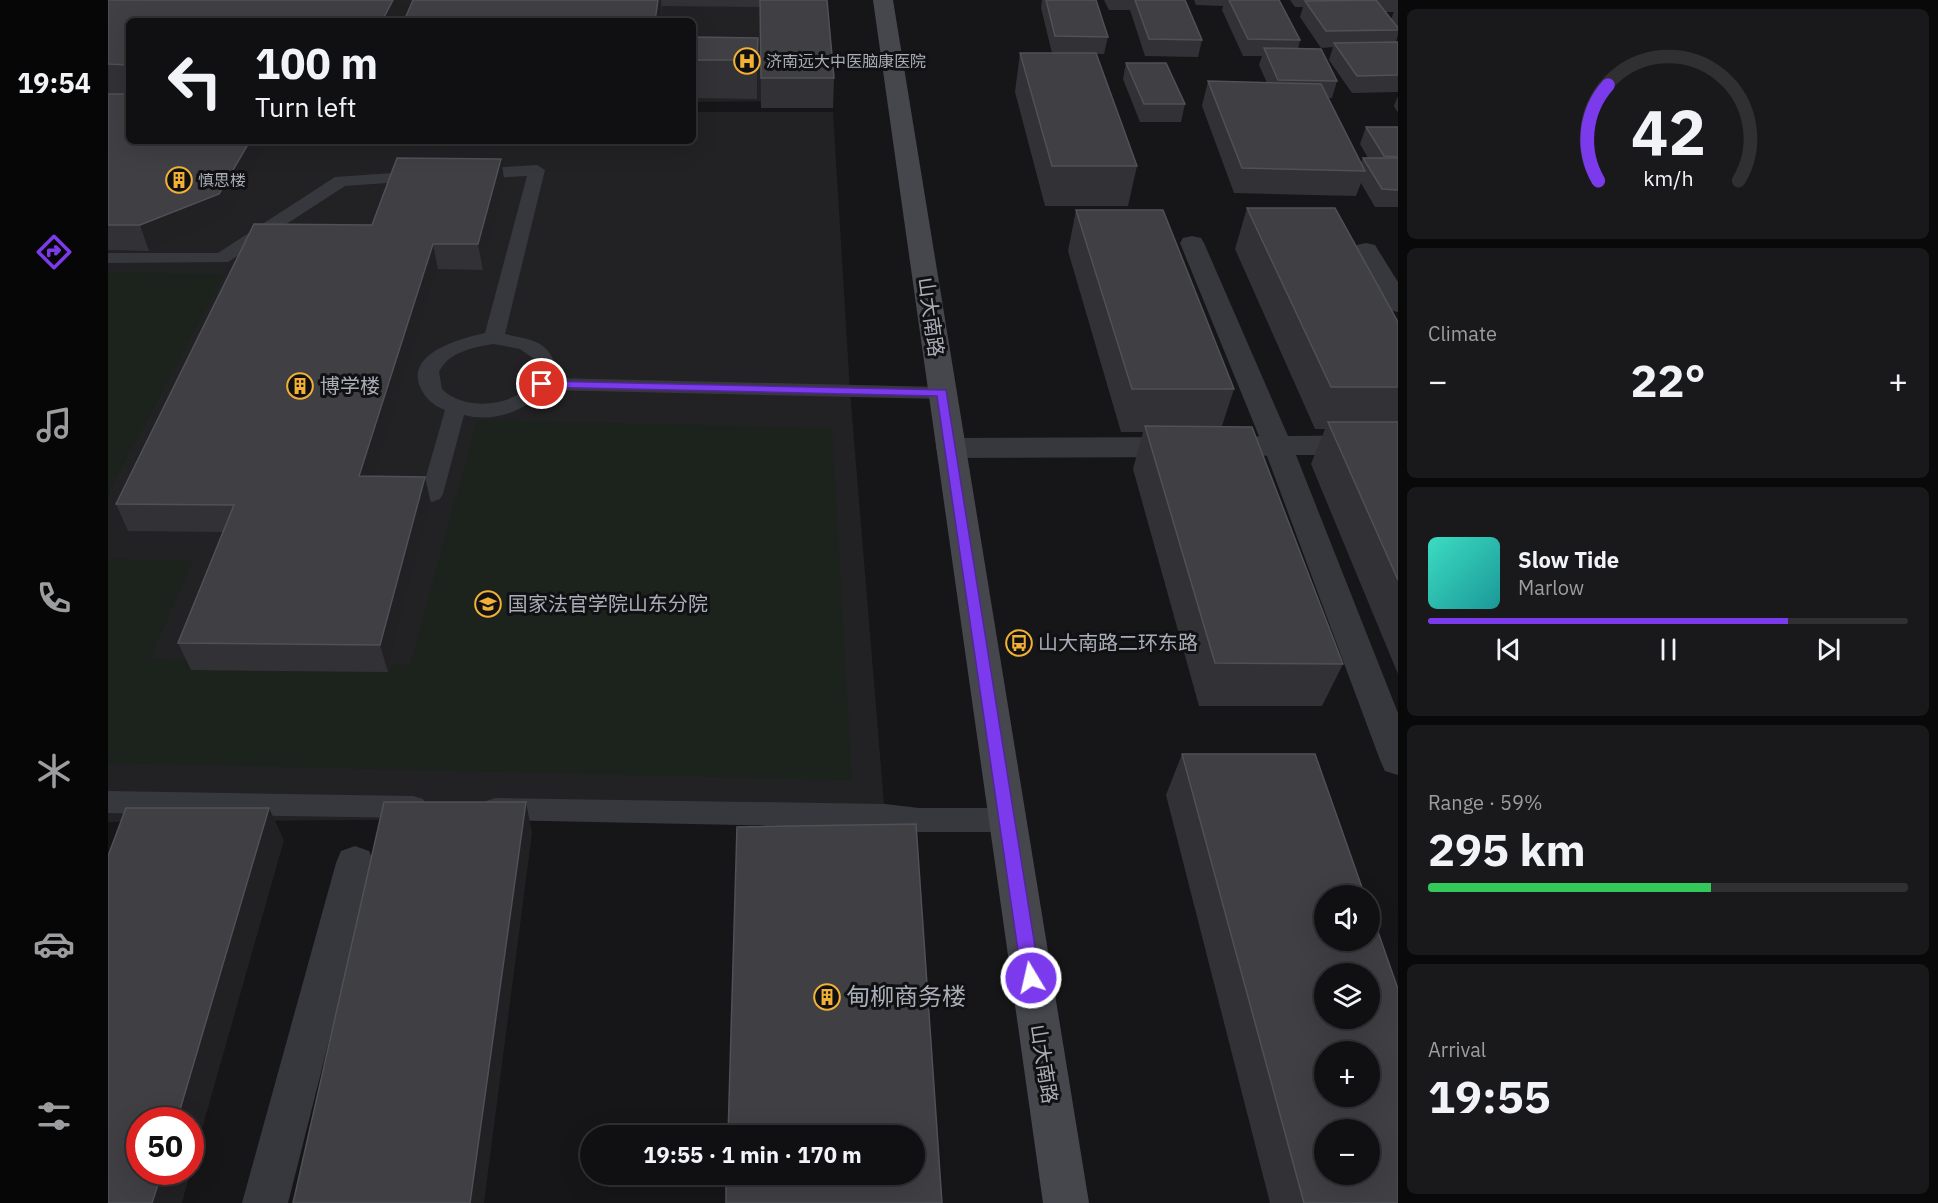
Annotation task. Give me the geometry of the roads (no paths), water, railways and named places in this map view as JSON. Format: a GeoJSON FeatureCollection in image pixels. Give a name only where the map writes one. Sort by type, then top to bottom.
{"type":"FeatureCollection","features":[{"type":"Feature","properties":{"kind":"main road","name":"山大南路"},"geometry":{"type":"LineString","coordinates":[[883,0],[1066,1203]]}},
{"type":"Feature","properties":{"kind":"street"},"geometry":{"type":"LineString","coordinates":[[1192,243],[1278,446],[1398,760]]}},
{"type":"Feature","properties":{"kind":"street"},"geometry":{"type":"LineString","coordinates":[[1366,250],[1398,304]]}},
{"type":"Feature","properties":{"kind":"street"},"geometry":{"type":"LineString","coordinates":[[951,448],[1398,445]]}},
{"type":"Feature","properties":{"kind":"street"},"geometry":{"type":"LineString","coordinates":[[265,1203],[355,863]]}},
{"type":"Feature","properties":{"kind":"lane"},"geometry":{"type":"LineString","coordinates":[[108,258],[222,258],[341,181],[537,170],[494,338]]}},
{"type":"Feature","properties":{"kind":"lane"},"geometry":{"type":"LineString","coordinates":[[494,338],[512,339],[539,351],[546,362],[547,373],[542,384],[532,396],[505,407],[475,411],[456,408],[441,400],[431,390],[428,379],[432,366],[442,355],[456,346],[475,340],[494,338]]}},
{"type":"Feature","properties":{"kind":"lane"},"geometry":{"type":"LineString","coordinates":[[542,384],[942,393]]}},
{"type":"Feature","properties":{"kind":"lane"},"geometry":{"type":"LineString","coordinates":[[432,494],[456,408]]}},
{"type":"Feature","properties":{"kind":"lane"},"geometry":{"type":"LineString","coordinates":[[108,802],[1006,820]]}},
{"type":"Feature","properties":{"kind":"place","name":"济南远大中医脑康医院"},"geometry":{"type":"Point","coordinates":[747,61]}},
{"type":"Feature","properties":{"kind":"place","name":"慎思楼"},"geometry":{"type":"Point","coordinates":[179,180]}},
{"type":"Feature","properties":{"kind":"place","name":"博学楼"},"geometry":{"type":"Point","coordinates":[300,386]}},
{"type":"Feature","properties":{"kind":"place","name":"国家法官学院山东分院"},"geometry":{"type":"Point","coordinates":[488,604]}},
{"type":"Feature","properties":{"kind":"place","name":"山大南路二环东路"},"geometry":{"type":"Point","coordinates":[1019,643]}},
{"type":"Feature","properties":{"kind":"place","name":"甸柳商务楼"},"geometry":{"type":"Point","coordinates":[827,997]}}]}
